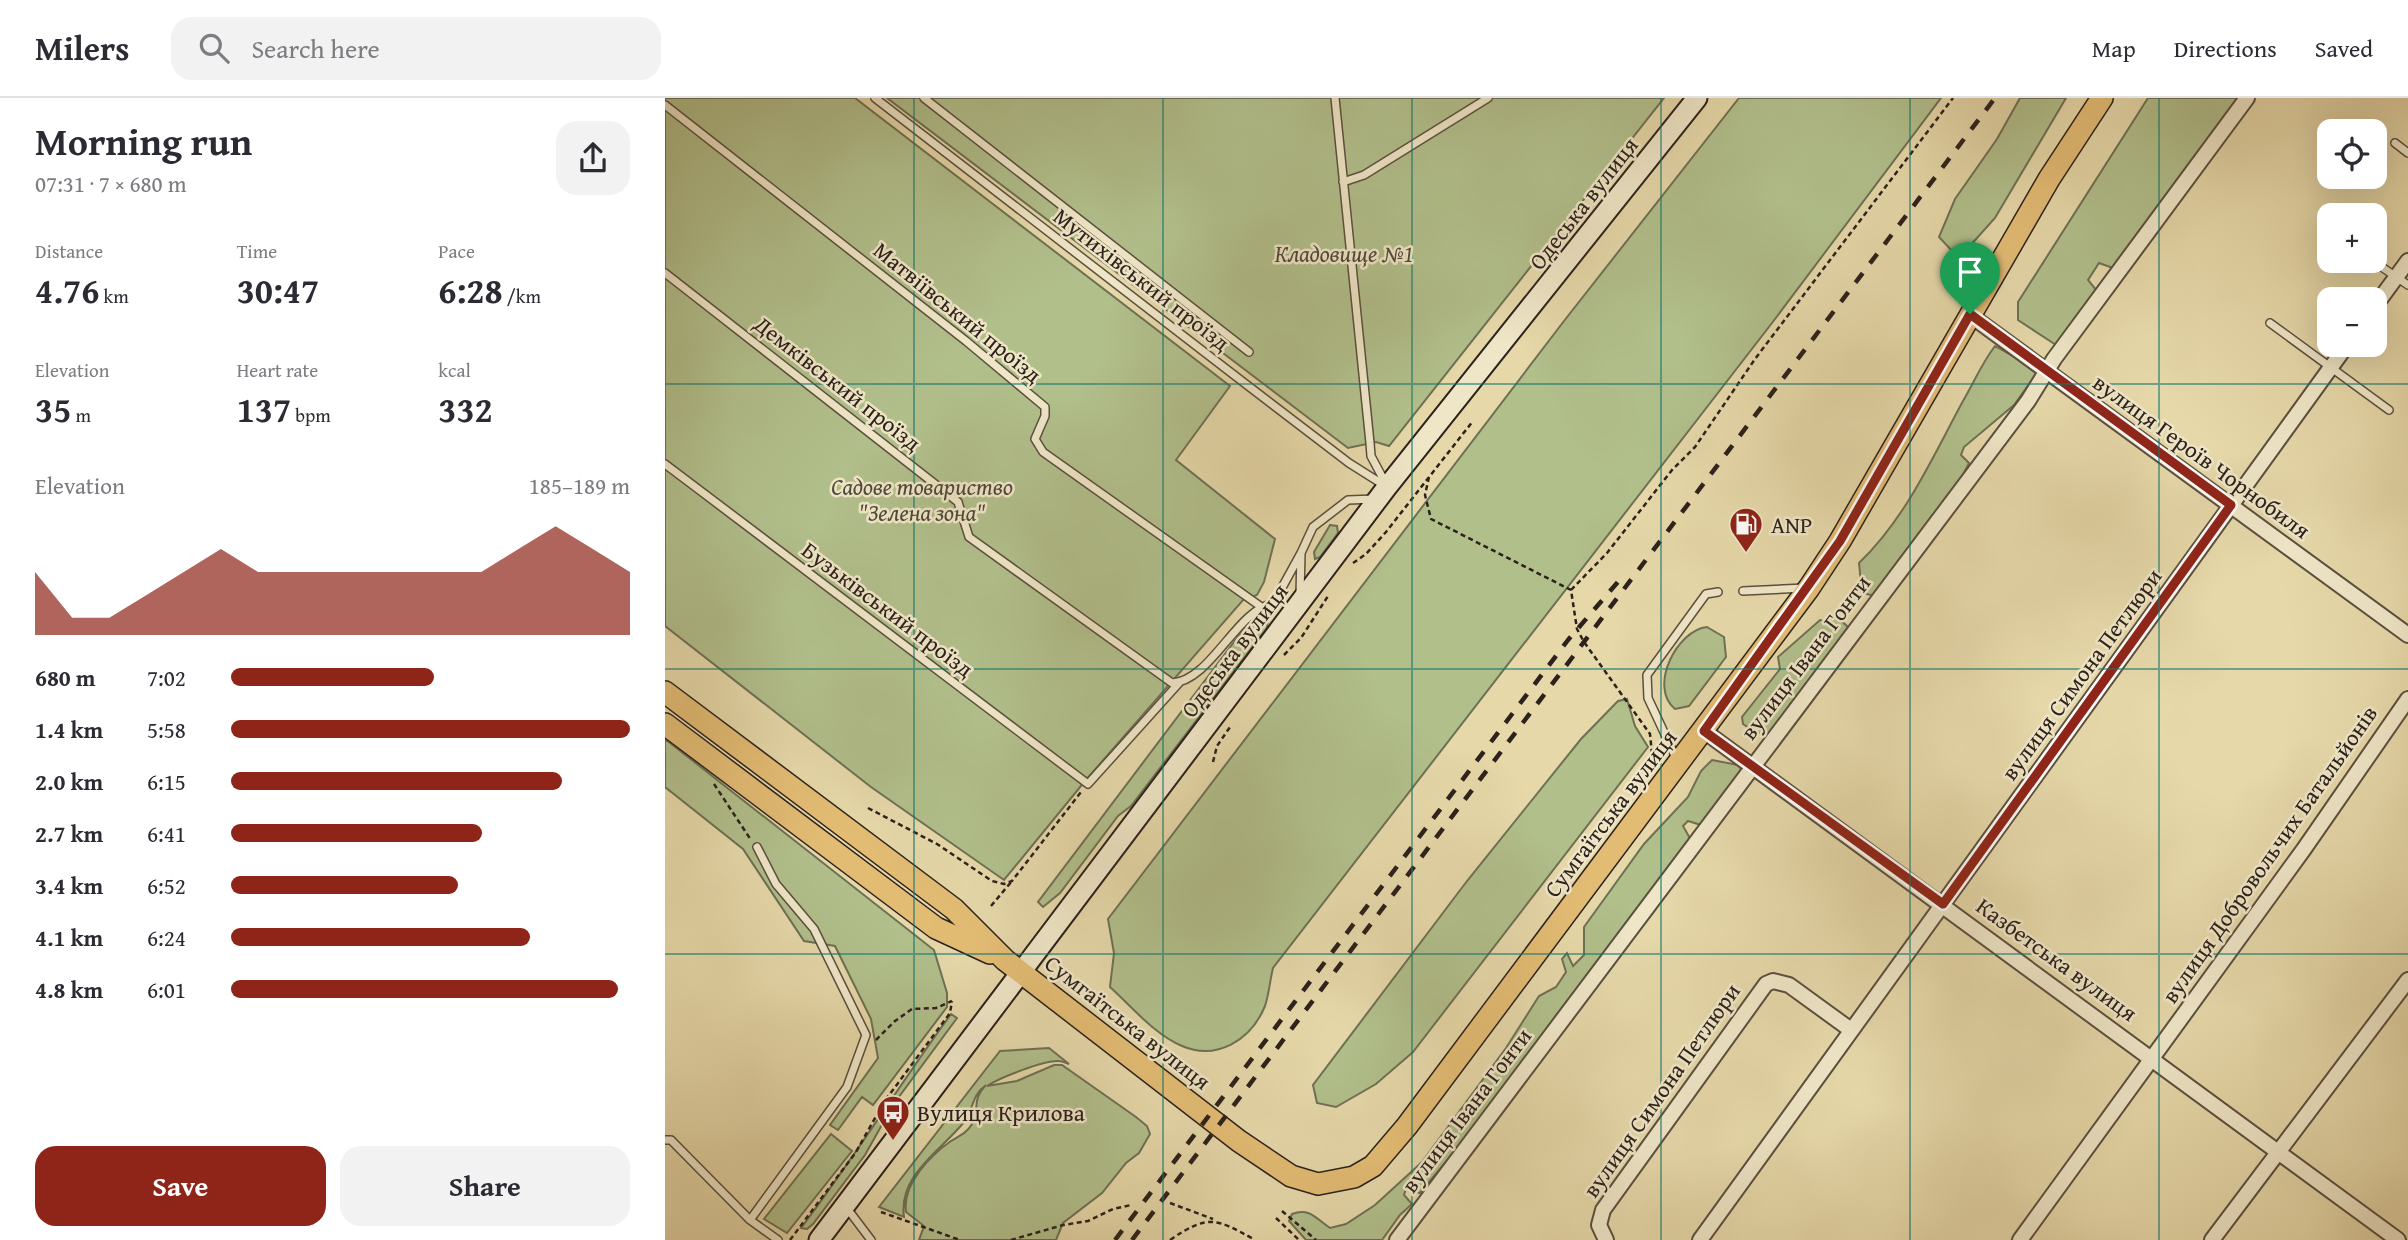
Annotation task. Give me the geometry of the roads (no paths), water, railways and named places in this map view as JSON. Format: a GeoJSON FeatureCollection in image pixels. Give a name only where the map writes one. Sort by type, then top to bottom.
{"type":"FeatureCollection","features":[{"type":"Feature","properties":{"kind":"main road","name":"Одеська вулиця"},"geometry":{"type":"LineString","coordinates":[[819,1240],[1023,974],[1383,493],[1697,98]]}},
{"type":"Feature","properties":{"kind":"main road","name":"Сумгаїтська вулиця"},"geometry":{"type":"LineString","coordinates":[[665,692],[954,908],[1005,960],[1280,1170],[1309,1183],[1327,1184],[1346,1180],[1373,1166],[1407,1126],[1809,588],[1840,541],[2049,179],[2102,98]]}},
{"type":"Feature","properties":{"kind":"main road","name":"Сумгаїтська вулиця"},"geometry":{"type":"LineString","coordinates":[[665,724],[936,928],[1005,960]]}},
{"type":"Feature","properties":{"kind":"street","name":"вулиця Івана Гонти"},"geometry":{"type":"LineString","coordinates":[[1397,1240],[2048,371],[2246,98]]}},
{"type":"Feature","properties":{"kind":"street"},"geometry":{"type":"LineString","coordinates":[[2387,295],[2402,281],[2408,261]]}},
{"type":"Feature","properties":{"kind":"street","name":"вулиця Героїв Чорнобиля"},"geometry":{"type":"LineString","coordinates":[[1970,314],[2408,635]]}},
{"type":"Feature","properties":{"kind":"street","name":"вулиця Симона Петлюри"},"geometry":{"type":"LineString","coordinates":[[1700,1240],[2338,357]]}},
{"type":"Feature","properties":{"kind":"street","name":"вулиця Добровольчих Батальйонів"},"geometry":{"type":"LineString","coordinates":[[2020,1240],[2304,849],[2408,699]]}},
{"type":"Feature","properties":{"kind":"street","name":"Казбетська вулиця"},"geometry":{"type":"LineString","coordinates":[[1704,731],[2399,1240]]}},
{"type":"Feature","properties":{"kind":"street"},"geometry":{"type":"LineString","coordinates":[[2212,1240],[2408,980]]}},
{"type":"Feature","properties":{"kind":"street","name":"вулиця Симона Петлюри"},"geometry":{"type":"LineString","coordinates":[[1606,1240],[1599,1225],[1603,1210],[1766,984],[1773,981],[1789,985],[1851,1030]]}},
{"type":"Feature","properties":{"kind":"street"},"geometry":{"type":"LineString","coordinates":[[2405,1240],[2408,1236]]}},
{"type":"Feature","properties":{"kind":"lane","name":"Мутихівський проїзд"},"geometry":{"type":"LineString","coordinates":[[875,98],[1329,447],[1383,493]]}},
{"type":"Feature","properties":{"kind":"lane"},"geometry":{"type":"LineString","coordinates":[[924,98],[1249,352]]}},
{"type":"Feature","properties":{"kind":"lane"},"geometry":{"type":"LineString","coordinates":[[1176,683],[1205,664],[1260,606],[1273,604],[1313,527],[1348,500],[1383,493],[1371,456],[1335,98]]}},
{"type":"Feature","properties":{"kind":"lane"},"geometry":{"type":"LineString","coordinates":[[1343,182],[1364,175],[1488,98]]}},
{"type":"Feature","properties":{"kind":"lane","name":"Матвіївський проїзд"},"geometry":{"type":"LineString","coordinates":[[665,105],[956,333],[1045,407],[1045,416],[1035,439],[1043,452],[1260,606]]}},
{"type":"Feature","properties":{"kind":"lane"},"geometry":{"type":"LineString","coordinates":[[2395,144],[2408,153]]}},
{"type":"Feature","properties":{"kind":"lane"},"geometry":{"type":"LineString","coordinates":[[2387,271],[2402,281]]}},
{"type":"Feature","properties":{"kind":"lane","name":"Демківський проїзд"},"geometry":{"type":"LineString","coordinates":[[665,273],[958,502],[969,537],[1176,683]]}},
{"type":"Feature","properties":{"kind":"lane"},"geometry":{"type":"LineString","coordinates":[[2270,323],[2389,411]]}},
{"type":"Feature","properties":{"kind":"lane","name":"Бузьківський проїзд"},"geometry":{"type":"LineString","coordinates":[[665,464],[1088,784],[1176,683]]}},
{"type":"Feature","properties":{"kind":"lane"},"geometry":{"type":"LineString","coordinates":[[1300,603],[1301,553]]}},
{"type":"Feature","properties":{"kind":"lane"},"geometry":{"type":"LineString","coordinates":[[1743,591],[1809,588]]}},
{"type":"Feature","properties":{"kind":"lane"},"geometry":{"type":"LineString","coordinates":[[1679,764],[1648,698],[1647,676],[1706,594],[1718,592]]}},
{"type":"Feature","properties":{"kind":"lane"},"geometry":{"type":"LineString","coordinates":[[750,1220],[847,1087],[866,1035],[814,929],[776,884],[757,847]]}},
{"type":"Feature","properties":{"kind":"lane"},"geometry":{"type":"LineString","coordinates":[[665,1140],[671,1140],[750,1220],[778,1240]]}},
{"type":"Feature","properties":{"kind":"lane"},"geometry":{"type":"LineString","coordinates":[[845,1206],[871,1240]]}},
{"type":"Feature","properties":{"kind":"railway"},"geometry":{"type":"LineString","coordinates":[[1132,1240],[1995,98]]}},
{"type":"Feature","properties":{"kind":"railway"},"geometry":{"type":"LineString","coordinates":[[1115,1240],[1568,640],[1623,576]]}},
{"type":"Feature","properties":{"kind":"place","name":"ANP"},"geometry":{"type":"Point","coordinates":[1746,554]}},
{"type":"Feature","properties":{"kind":"place","name":"Вулиця Крилова"},"geometry":{"type":"Point","coordinates":[893,1142]}},
{"type":"Feature","properties":{"kind":"park label","name":"Кладовище №1"},"geometry":{"type":"Point","coordinates":[1344,253]}},
{"type":"Feature","properties":{"kind":"park label","name":"Садове товариство \"Зелена зона\""},"geometry":{"type":"Point","coordinates":[922,499]}}]}
